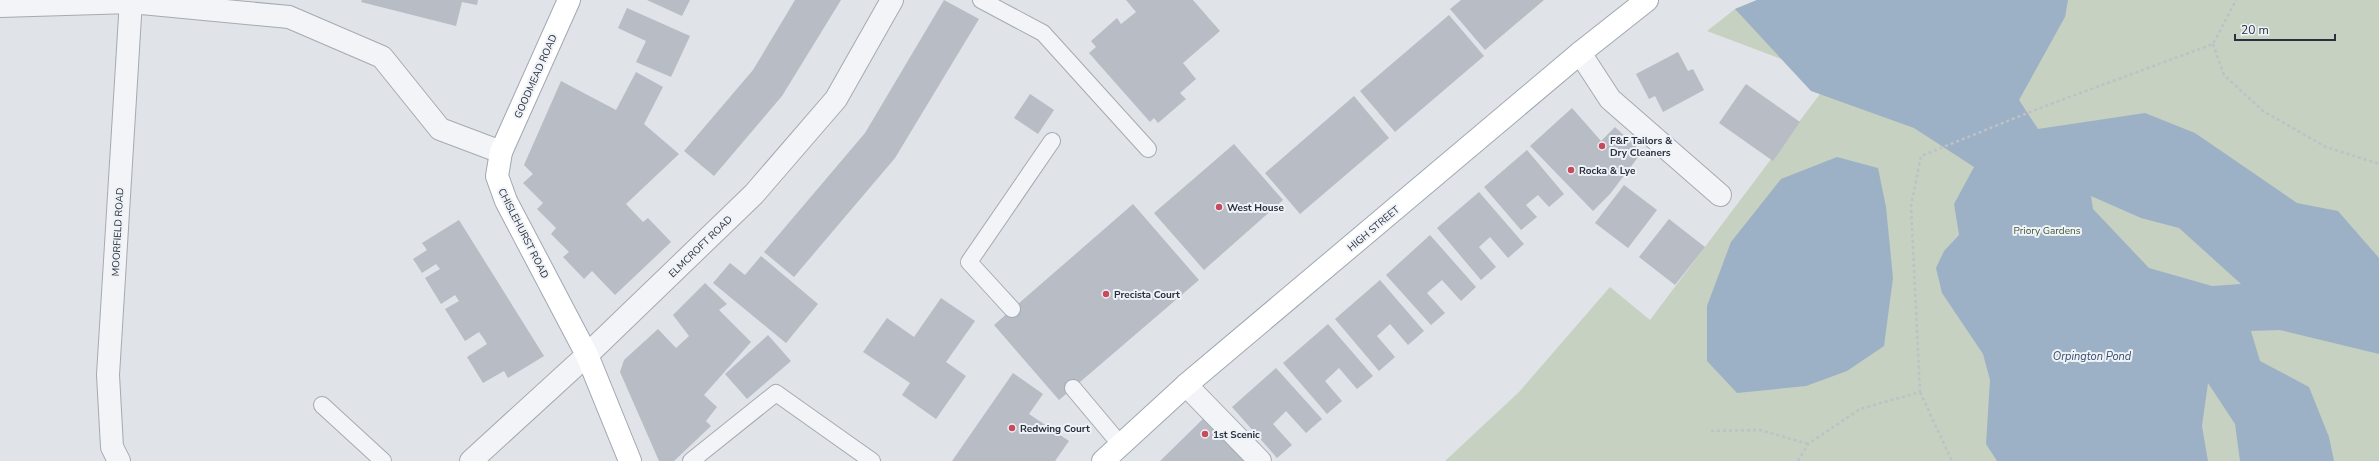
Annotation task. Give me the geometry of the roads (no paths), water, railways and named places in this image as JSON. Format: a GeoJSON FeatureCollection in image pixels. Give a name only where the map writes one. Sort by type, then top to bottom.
{"type":"FeatureCollection","features":[{"type":"Feature","properties":{"kind":"main road","name":"GOODMEAD ROAD"},"geometry":{"type":"LineString","coordinates":[[501,152],[569,0]]}},
{"type":"Feature","properties":{"kind":"main road","name":"HIGH STREET"},"geometry":{"type":"LineString","coordinates":[[1103,461],[1186,385],[1580,53],[1647,0]]}},
{"type":"Feature","properties":{"kind":"main road","name":"CHISLEHURST ROAD"},"geometry":{"type":"LineString","coordinates":[[501,152],[497,176],[506,201],[587,355],[630,461]]}},
{"type":"Feature","properties":{"kind":"street","name":"ELMCROFT ROAD"},"geometry":{"type":"LineString","coordinates":[[471,461],[587,355],[754,194],[836,99],[892,0]]}},
{"type":"Feature","properties":{"kind":"street"},"geometry":{"type":"LineString","coordinates":[[0,6],[131,1],[289,17],[382,57],[440,129],[501,152]]}},
{"type":"Feature","properties":{"kind":"street","name":"MOORFIELD ROAD"},"geometry":{"type":"LineString","coordinates":[[119,461],[112,447],[108,375],[131,1]]}},
{"type":"Feature","properties":{"kind":"street"},"geometry":{"type":"LineString","coordinates":[[1580,53],[1610,99],[1720,195]]}},
{"type":"Feature","properties":{"kind":"street"},"geometry":{"type":"LineString","coordinates":[[1186,385],[1260,461]]}},
{"type":"Feature","properties":{"kind":"lane"},"geometry":{"type":"LineString","coordinates":[[981,0],[1043,33],[1148,150]]}},
{"type":"Feature","properties":{"kind":"lane"},"geometry":{"type":"LineString","coordinates":[[1012,309],[969,262],[1052,140]]}},
{"type":"Feature","properties":{"kind":"lane"},"geometry":{"type":"LineString","coordinates":[[1073,388],[1120,444]]}},
{"type":"Feature","properties":{"kind":"lane"},"geometry":{"type":"LineString","coordinates":[[691,461],[776,393],[872,461]]}},
{"type":"Feature","properties":{"kind":"lane"},"geometry":{"type":"LineString","coordinates":[[322,405],[383,461]]}},
{"type":"Feature","properties":{"kind":"water","name":"Orpington Pond"},"geometry":{"type":"Polygon","coordinates":[[[1757,0],[2068,0],[2065,17],[2019,100],[2038,129],[2145,113],[2195,133],[2297,203],[2338,211],[2379,258],[2379,354],[2280,330],[2251,331],[2260,361],[2309,387],[2329,437],[2334,461],[2240,461],[2235,424],[2208,383],[2202,426],[2208,461],[1997,461],[1986,444],[1990,380],[1983,354],[1942,293],[1936,268],[1944,251],[1959,235],[1954,204],[1974,167],[1914,128],[1811,91],[1735,9],[1757,0]],[[2091,196],[2093,209],[2149,268],[2212,286],[2241,284],[2179,228],[2141,218],[2091,196]]]}},
{"type":"Feature","properties":{"kind":"water"},"geometry":{"type":"Polygon","coordinates":[[[1837,157],[1878,168],[1886,207],[1893,278],[1884,346],[1847,371],[1806,386],[1737,393],[1707,361],[1707,306],[1731,242],[1781,179],[1837,157]]]}},
{"type":"Feature","properties":{"kind":"place","name":"F&F Tailors & Dry Cleaners"},"geometry":{"type":"Point","coordinates":[1602,146]}},
{"type":"Feature","properties":{"kind":"place","name":"Rocka & Lye"},"geometry":{"type":"Point","coordinates":[1571,170]}},
{"type":"Feature","properties":{"kind":"place","name":"West House"},"geometry":{"type":"Point","coordinates":[1219,207]}},
{"type":"Feature","properties":{"kind":"place","name":"Precista Court"},"geometry":{"type":"Point","coordinates":[1106,294]}},
{"type":"Feature","properties":{"kind":"place","name":"Redwing Court"},"geometry":{"type":"Point","coordinates":[1012,428]}},
{"type":"Feature","properties":{"kind":"place","name":"1st Scenic"},"geometry":{"type":"Point","coordinates":[1205,434]}},
{"type":"Feature","properties":{"kind":"park label","name":"Priory Gardens"},"geometry":{"type":"Point","coordinates":[2047,230]}}]}
